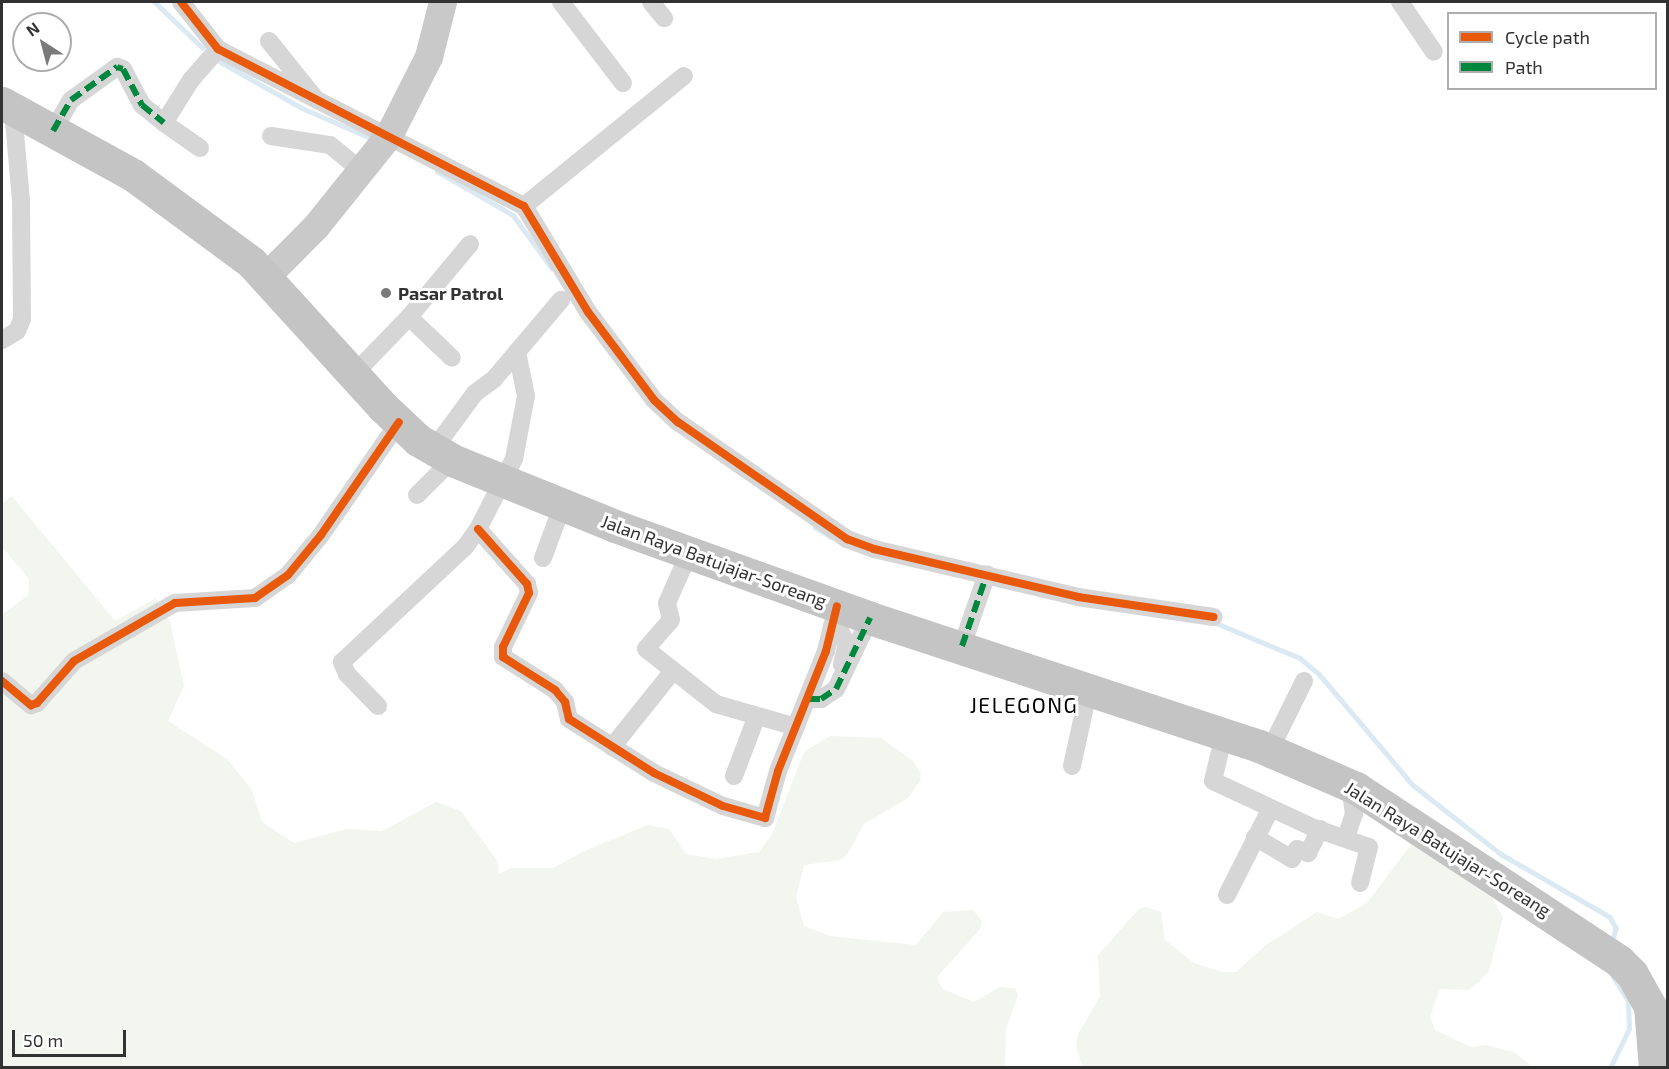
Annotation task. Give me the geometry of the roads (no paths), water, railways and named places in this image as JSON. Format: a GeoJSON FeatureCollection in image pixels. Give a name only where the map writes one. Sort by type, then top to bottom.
{"type":"FeatureCollection","features":[{"type":"Feature","properties":{"kind":"highway","name":"Jalan Raya Batujajar-Soreang"},"geometry":{"type":"LineString","coordinates":[[8,106],[133,175],[267,276],[353,375],[399,422],[442,455],[615,526],[690,551],[836,612],[870,618],[1089,688],[1270,750],[1350,786],[1619,961],[1632,974],[1650,1006],[1655,1068]]}},
{"type":"Feature","properties":{"kind":"main road"},"geometry":{"type":"LineString","coordinates":[[267,276],[380,149],[429,57],[443,2]]}},
{"type":"Feature","properties":{"kind":"street"},"geometry":{"type":"LineString","coordinates":[[181,2],[218,49],[320,104],[380,149]]}},
{"type":"Feature","properties":{"kind":"street"},"geometry":{"type":"LineString","coordinates":[[561,2],[622,83]]}},
{"type":"Feature","properties":{"kind":"street"},"geometry":{"type":"LineString","coordinates":[[651,2],[664,18]]}},
{"type":"Feature","properties":{"kind":"street"},"geometry":{"type":"LineString","coordinates":[[1400,2],[1434,52]]}},
{"type":"Feature","properties":{"kind":"street"},"geometry":{"type":"LineString","coordinates":[[269,41],[320,104]]}},
{"type":"Feature","properties":{"kind":"street"},"geometry":{"type":"LineString","coordinates":[[164,123],[191,80],[218,49]]}},
{"type":"Feature","properties":{"kind":"street"},"geometry":{"type":"LineString","coordinates":[[53,131],[71,100],[117,67],[123,69],[142,105],[200,148]]}},
{"type":"Feature","properties":{"kind":"street"},"geometry":{"type":"LineString","coordinates":[[525,206],[684,76]]}},
{"type":"Feature","properties":{"kind":"street"},"geometry":{"type":"LineString","coordinates":[[2,340],[16,331],[22,319],[21,201],[8,106]]}},
{"type":"Feature","properties":{"kind":"street"},"geometry":{"type":"LineString","coordinates":[[271,136],[330,145],[380,149],[471,182],[525,206],[588,312],[654,400],[678,422],[847,539],[874,549],[1078,597],[1214,617]]}},
{"type":"Feature","properties":{"kind":"street"},"geometry":{"type":"LineString","coordinates":[[353,375],[409,317],[470,244]]}},
{"type":"Feature","properties":{"kind":"street"},"geometry":{"type":"LineString","coordinates":[[417,495],[442,455],[475,393],[494,379],[561,300]]}},
{"type":"Feature","properties":{"kind":"street"},"geometry":{"type":"LineString","coordinates":[[409,317],[452,358]]}},
{"type":"Feature","properties":{"kind":"street"},"geometry":{"type":"LineString","coordinates":[[378,706],[347,674],[342,662],[465,547],[478,529],[514,459],[526,396],[517,352]]}},
{"type":"Feature","properties":{"kind":"street"},"geometry":{"type":"LineString","coordinates":[[2,681],[31,705],[37,704],[74,661],[175,603],[255,597],[288,575],[308,551],[399,422]]}},
{"type":"Feature","properties":{"kind":"street"},"geometry":{"type":"LineString","coordinates":[[543,558],[563,504]]}},
{"type":"Feature","properties":{"kind":"street"},"geometry":{"type":"LineString","coordinates":[[478,529],[527,584],[529,592],[503,647],[503,657],[555,690],[565,702],[566,716],[654,774],[723,806],[765,818],[808,699],[836,612]]}},
{"type":"Feature","properties":{"kind":"street"},"geometry":{"type":"LineString","coordinates":[[690,551],[667,603],[671,620],[646,646],[672,672],[716,704],[756,718],[796,728]]}},
{"type":"Feature","properties":{"kind":"street"},"geometry":{"type":"LineString","coordinates":[[962,646],[987,574]]}},
{"type":"Feature","properties":{"kind":"street"},"geometry":{"type":"LineString","coordinates":[[836,612],[847,644],[842,666],[847,672]]}},
{"type":"Feature","properties":{"kind":"street"},"geometry":{"type":"LineString","coordinates":[[808,699],[821,699],[847,672],[870,618]]}},
{"type":"Feature","properties":{"kind":"street"},"geometry":{"type":"LineString","coordinates":[[612,747],[672,672]]}},
{"type":"Feature","properties":{"kind":"street"},"geometry":{"type":"LineString","coordinates":[[1270,750],[1304,681]]}},
{"type":"Feature","properties":{"kind":"street"},"geometry":{"type":"LineString","coordinates":[[1072,766],[1089,688]]}},
{"type":"Feature","properties":{"kind":"street"},"geometry":{"type":"LineString","coordinates":[[734,776],[756,718]]}},
{"type":"Feature","properties":{"kind":"street"},"geometry":{"type":"LineString","coordinates":[[1224,734],[1213,780],[1271,808],[1320,829],[1346,837],[1370,849],[1360,883]]}},
{"type":"Feature","properties":{"kind":"street"},"geometry":{"type":"LineString","coordinates":[[1346,837],[1353,814],[1350,786]]}},
{"type":"Feature","properties":{"kind":"street"},"geometry":{"type":"LineString","coordinates":[[1227,895],[1271,808]]}},
{"type":"Feature","properties":{"kind":"street"},"geometry":{"type":"LineString","coordinates":[[1255,837],[1292,859],[1297,849],[1308,853],[1320,829]]}},
{"type":"Feature","properties":{"kind":"waterway"},"geometry":{"type":"LineString","coordinates":[[155,2],[203,48]]}},
{"type":"Feature","properties":{"kind":"waterway"},"geometry":{"type":"LineString","coordinates":[[219,61],[302,108],[373,139]]}},
{"type":"Feature","properties":{"kind":"waterway"},"geometry":{"type":"LineString","coordinates":[[437,171],[513,215],[552,268]]}},
{"type":"Feature","properties":{"kind":"waterway"},"geometry":{"type":"LineString","coordinates":[[815,527],[831,537]]}},
{"type":"Feature","properties":{"kind":"waterway"},"geometry":{"type":"LineString","coordinates":[[1216,623],[1300,658],[1320,675],[1413,785],[1501,854],[1610,917],[1616,928],[1614,937]]}},
{"type":"Feature","properties":{"kind":"waterway"},"geometry":{"type":"LineString","coordinates":[[1610,1068],[1629,1029],[1628,1001],[1613,977]]}},
{"type":"Feature","properties":{"kind":"place","name":"Pasar Patrol"},"geometry":{"type":"Point","coordinates":[386,293]}},
{"type":"Feature","properties":{"kind":"district","name":"JELEGONG"},"geometry":{"type":"Point","coordinates":[1024,705]}}]}
